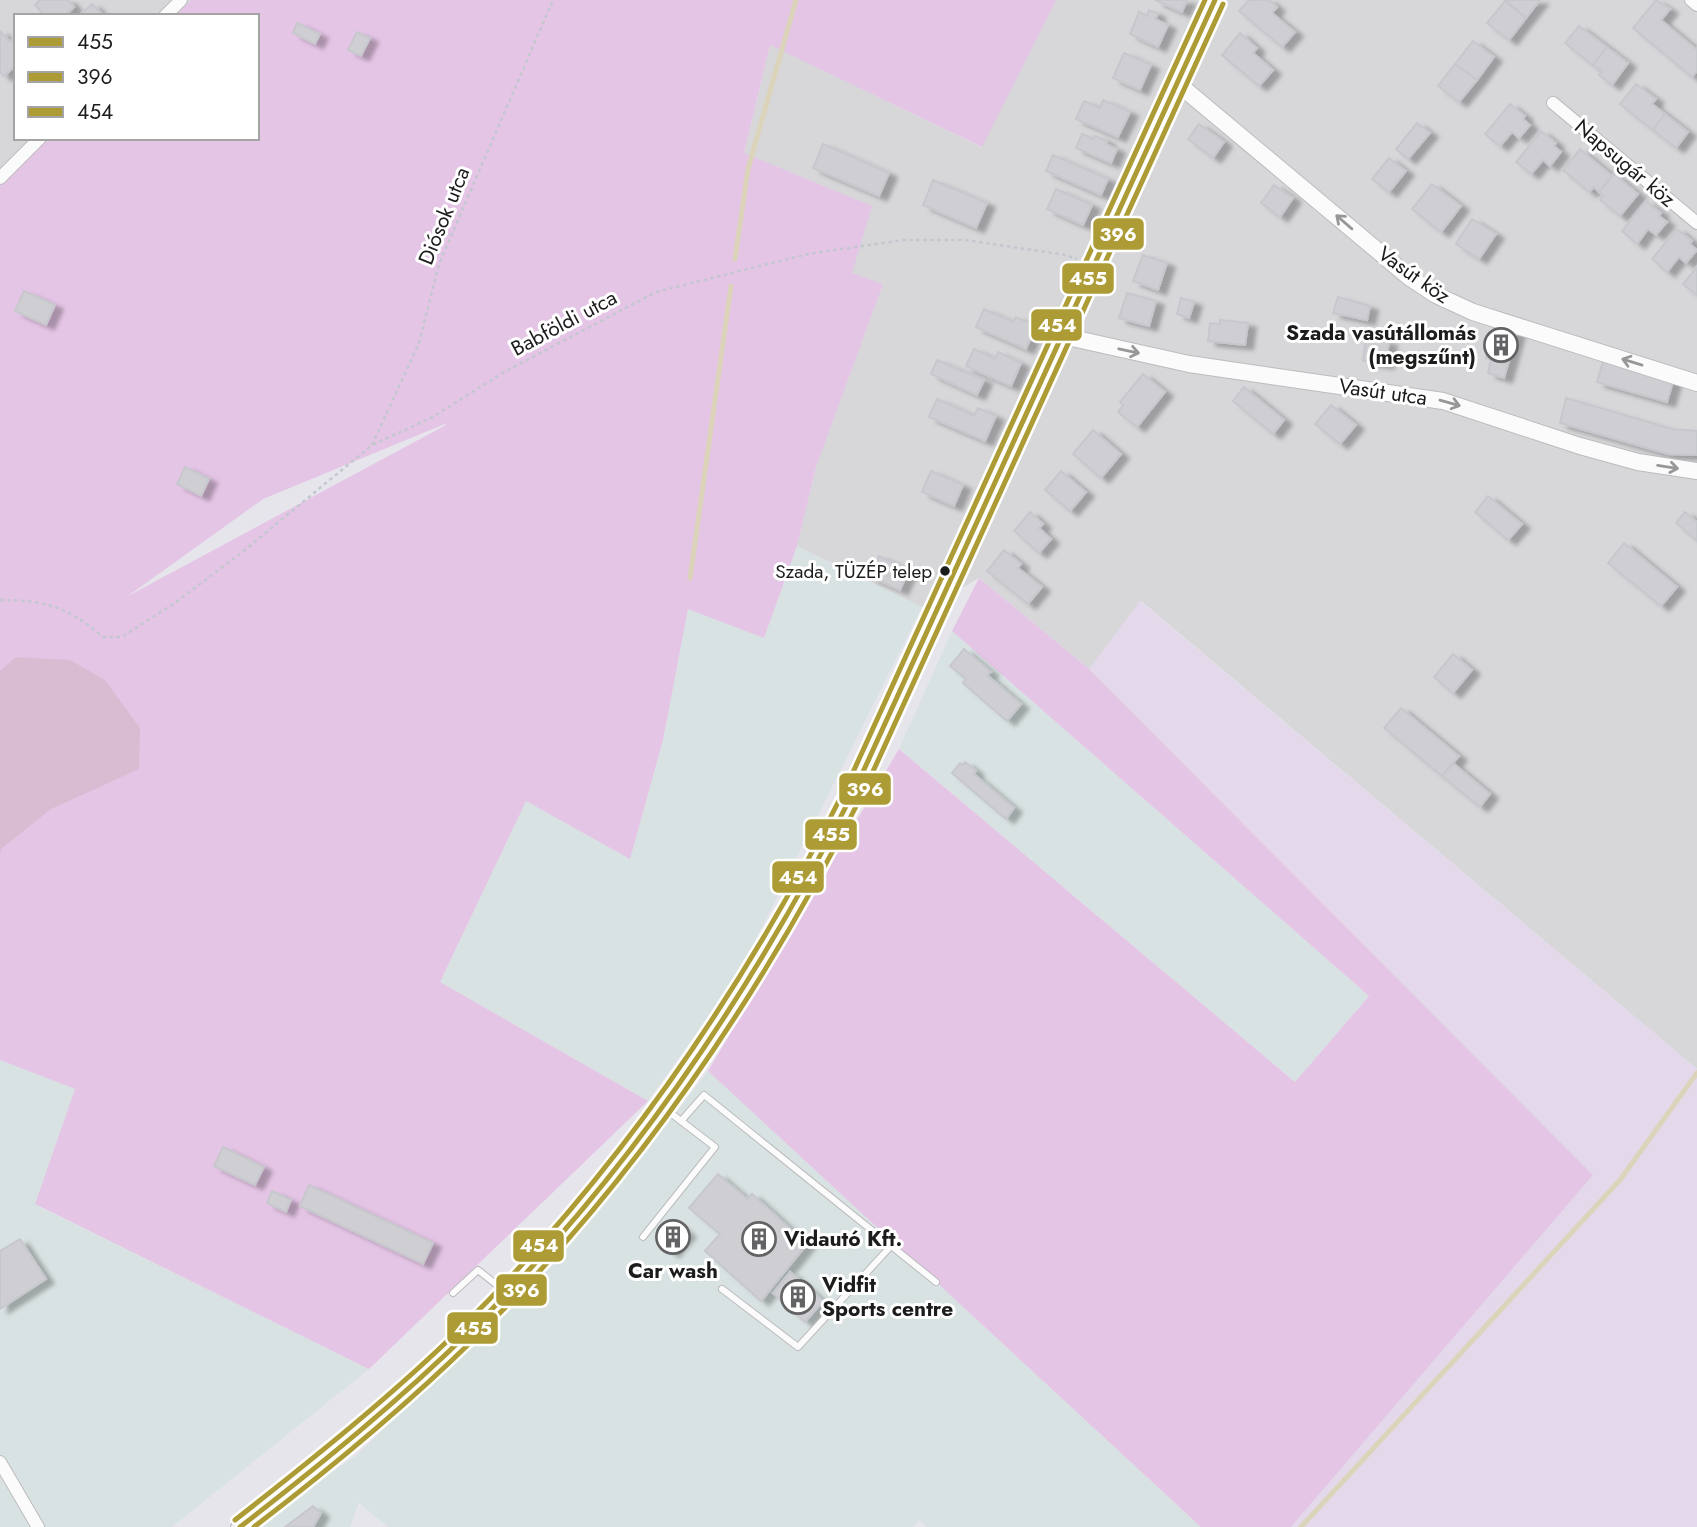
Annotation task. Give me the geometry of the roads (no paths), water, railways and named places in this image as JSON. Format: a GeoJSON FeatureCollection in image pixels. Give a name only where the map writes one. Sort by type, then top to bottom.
{"type":"FeatureCollection","features":[{"type":"Feature","properties":{"kind":"main road"},"geometry":{"type":"LineString","coordinates":[[240,1527],[403,1394],[507,1293],[589,1202],[662,1107],[757,971],[828,845],[1215,0]]}},
{"type":"Feature","properties":{"kind":"street"},"geometry":{"type":"LineString","coordinates":[[167,14],[181,0]]}},
{"type":"Feature","properties":{"kind":"street"},"geometry":{"type":"LineString","coordinates":[[1692,0],[1697,5]]}},
{"type":"Feature","properties":{"kind":"street","name":"Vasút köz"},"geometry":{"type":"LineString","coordinates":[[1177,83],[1409,277],[1436,295],[1485,316],[1697,383]]}},
{"type":"Feature","properties":{"kind":"street","name":"Napsugár köz"},"geometry":{"type":"LineString","coordinates":[[1553,103],[1697,223]]}},
{"type":"Feature","properties":{"kind":"street"},"geometry":{"type":"LineString","coordinates":[[0,178],[38,140]]}},
{"type":"Feature","properties":{"kind":"street","name":"Vasút utca"},"geometry":{"type":"LineString","coordinates":[[1063,335],[1189,364],[1443,401],[1638,462],[1697,471]]}},
{"type":"Feature","properties":{"kind":"street"},"geometry":{"type":"LineString","coordinates":[[0,1462],[38,1527]]}},
{"type":"Feature","properties":{"kind":"lane"},"geometry":{"type":"LineString","coordinates":[[681,1121],[704,1095],[936,1282]]}},
{"type":"Feature","properties":{"kind":"lane"},"geometry":{"type":"LineString","coordinates":[[643,1237],[715,1147],[662,1107]]}},
{"type":"Feature","properties":{"kind":"lane"},"geometry":{"type":"LineString","coordinates":[[722,1289],[798,1348],[891,1246]]}},
{"type":"Feature","properties":{"kind":"lane"},"geometry":{"type":"LineString","coordinates":[[453,1293],[478,1270],[507,1293]]}},
{"type":"Feature","properties":{"kind":"waterway"},"geometry":{"type":"LineString","coordinates":[[735,259],[748,169],[796,0]]}},
{"type":"Feature","properties":{"kind":"waterway"},"geometry":{"type":"LineString","coordinates":[[690,578],[731,286]]}},
{"type":"Feature","properties":{"kind":"waterway"},"geometry":{"type":"LineString","coordinates":[[1301,1527],[1620,1180],[1697,1073]]}},
{"type":"Feature","properties":{"kind":"place","name":"Szada vasútállomás (megszűnt)"},"geometry":{"type":"Point","coordinates":[1501,345]}},
{"type":"Feature","properties":{"kind":"place","name":"Szada, TÜZÉP telep"},"geometry":{"type":"Point","coordinates":[945,571]}},
{"type":"Feature","properties":{"kind":"place","name":"Car wash"},"geometry":{"type":"Point","coordinates":[673,1237]}},
{"type":"Feature","properties":{"kind":"place","name":"Vidautó Kft."},"geometry":{"type":"Point","coordinates":[759,1239]}},
{"type":"Feature","properties":{"kind":"place","name":"Vidfit Sports centre"},"geometry":{"type":"Point","coordinates":[798,1297]}}]}
